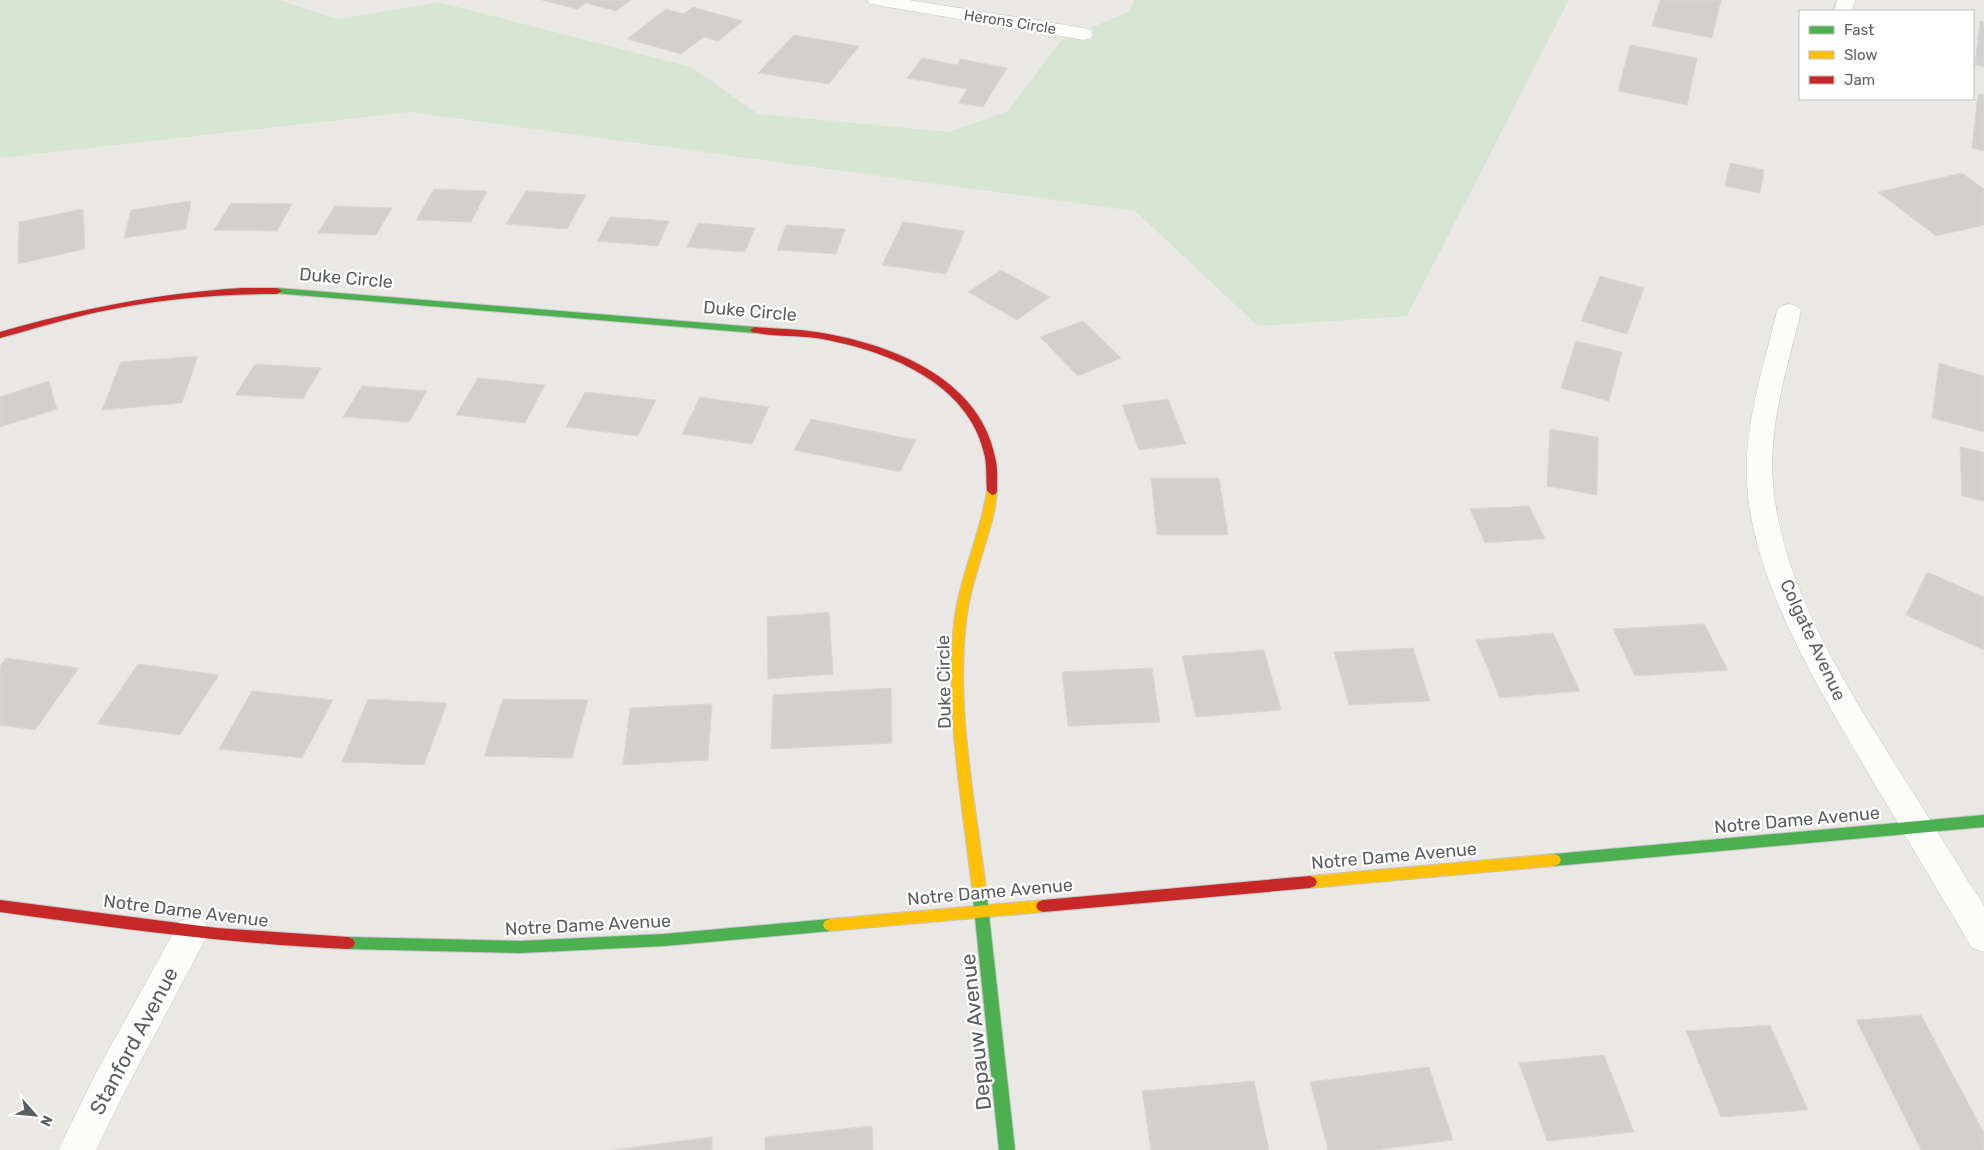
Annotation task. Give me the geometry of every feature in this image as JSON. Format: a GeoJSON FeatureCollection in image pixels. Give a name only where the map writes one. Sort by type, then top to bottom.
{"type":"FeatureCollection","features":[{"type":"Feature","properties":{"kind":"street","name":"Herons Circle"},"geometry":{"type":"LineString","coordinates":[[876,0],[1084,34]]}},
{"type":"Feature","properties":{"kind":"street","name":"Duke Circle"},"geometry":{"type":"LineString","coordinates":[[0,335],[82,313],[142,301],[195,295],[274,291],[817,335],[859,343],[900,357],[925,370],[956,394],[978,422],[992,458],[994,492],[989,516],[970,572],[960,623],[959,704],[982,910]]}},
{"type":"Feature","properties":{"kind":"street","name":"Colgate Avenue"},"geometry":{"type":"LineString","coordinates":[[1789,310],[1762,436],[1760,483],[1768,529],[1782,578],[1807,635],[1841,700],[1984,937]]}},
{"type":"Feature","properties":{"kind":"street","name":"Notre Dame Avenue"},"geometry":{"type":"LineString","coordinates":[[0,906],[192,932],[310,942],[520,947],[664,940],[1984,821]]}},
{"type":"Feature","properties":{"kind":"street","name":"Depauw Avenue"},"geometry":{"type":"LineString","coordinates":[[982,910],[1007,1150]]}},
{"type":"Feature","properties":{"kind":"street","name":"Stanford Avenue"},"geometry":{"type":"LineString","coordinates":[[77,1150],[111,1081],[192,932]]}},
{"type":"Feature","properties":{"kind":"green space"},"geometry":{"type":"Polygon","coordinates":[[[0,0],[278,0],[337,19],[438,2],[691,67],[758,114],[949,132],[1008,111],[1061,41],[1130,11],[1134,0],[1569,0],[1407,316],[1258,326],[1135,211],[410,112],[0,158],[0,0]]]}},
{"type":"Feature","properties":{"kind":"building"},"geometry":{"type":"Polygon","coordinates":[[[542,0],[631,0],[616,11],[586,3],[577,9],[542,0]]]}},
{"type":"Feature","properties":{"kind":"building"},"geometry":{"type":"Polygon","coordinates":[[[1660,0],[1721,0],[1712,38],[1652,26],[1660,0]]]}},
{"type":"Feature","properties":{"kind":"building"},"geometry":{"type":"Polygon","coordinates":[[[693,7],[743,21],[718,41],[704,37],[681,54],[627,39],[666,9],[683,14],[693,7]]]}},
{"type":"Feature","properties":{"kind":"building"},"geometry":{"type":"Polygon","coordinates":[[[1980,21],[1984,22],[1984,67],[1975,65],[1980,21]]]}},
{"type":"Feature","properties":{"kind":"building"},"geometry":{"type":"Polygon","coordinates":[[[794,35],[859,46],[829,84],[758,73],[794,35]]]}},
{"type":"Feature","properties":{"kind":"building"},"geometry":{"type":"Polygon","coordinates":[[[1630,45],[1697,58],[1687,105],[1618,91],[1630,45]]]}},
{"type":"Feature","properties":{"kind":"building"},"geometry":{"type":"Polygon","coordinates":[[[922,58],[957,65],[960,59],[1007,68],[983,107],[959,103],[967,89],[907,78],[922,58]]]}},
{"type":"Feature","properties":{"kind":"building"},"geometry":{"type":"Polygon","coordinates":[[[1978,94],[1984,95],[1984,151],[1972,148],[1978,94]]]}},
{"type":"Feature","properties":{"kind":"building"},"geometry":{"type":"Polygon","coordinates":[[[1730,163],[1764,170],[1760,193],[1725,186],[1730,163]]]}},
{"type":"Feature","properties":{"kind":"building"},"geometry":{"type":"Polygon","coordinates":[[[1962,173],[1984,189],[1984,225],[1936,236],[1878,192],[1962,173]]]}},
{"type":"Feature","properties":{"kind":"building"},"geometry":{"type":"Polygon","coordinates":[[[434,189],[487,191],[471,222],[416,220],[434,189]]]}},
{"type":"Feature","properties":{"kind":"building"},"geometry":{"type":"Polygon","coordinates":[[[526,191],[586,195],[567,229],[506,224],[526,191]]]}},
{"type":"Feature","properties":{"kind":"building"},"geometry":{"type":"Polygon","coordinates":[[[191,201],[186,229],[124,238],[131,210],[191,201]]]}},
{"type":"Feature","properties":{"kind":"building"},"geometry":{"type":"Polygon","coordinates":[[[231,203],[292,204],[277,231],[214,230],[231,203]]]}},
{"type":"Feature","properties":{"kind":"building"},"geometry":{"type":"Polygon","coordinates":[[[335,206],[392,208],[376,235],[318,233],[335,206]]]}},
{"type":"Feature","properties":{"kind":"building"},"geometry":{"type":"Polygon","coordinates":[[[83,209],[85,249],[18,264],[19,222],[83,209]]]}},
{"type":"Feature","properties":{"kind":"building"},"geometry":{"type":"Polygon","coordinates":[[[610,217],[669,221],[658,246],[597,241],[610,217]]]}},
{"type":"Feature","properties":{"kind":"building"},"geometry":{"type":"Polygon","coordinates":[[[903,222],[965,231],[946,274],[882,265],[903,222]]]}},
{"type":"Feature","properties":{"kind":"building"},"geometry":{"type":"Polygon","coordinates":[[[698,223],[755,228],[745,252],[687,247],[698,223]]]}},
{"type":"Feature","properties":{"kind":"building"},"geometry":{"type":"Polygon","coordinates":[[[786,225],[845,229],[836,254],[777,250],[786,225]]]}},
{"type":"Feature","properties":{"kind":"building"},"geometry":{"type":"Polygon","coordinates":[[[1001,270],[1050,297],[1017,320],[968,292],[1001,270]]]}},
{"type":"Feature","properties":{"kind":"building"},"geometry":{"type":"Polygon","coordinates":[[[1600,276],[1644,288],[1627,334],[1581,321],[1600,276]]]}},
{"type":"Feature","properties":{"kind":"building"},"geometry":{"type":"Polygon","coordinates":[[[1083,321],[1121,358],[1078,376],[1040,337],[1083,321]]]}},
{"type":"Feature","properties":{"kind":"building"},"geometry":{"type":"Polygon","coordinates":[[[1576,341],[1622,352],[1609,401],[1561,388],[1576,341]]]}},
{"type":"Feature","properties":{"kind":"building"},"geometry":{"type":"Polygon","coordinates":[[[198,356],[182,403],[102,410],[121,362],[198,356]]]}},
{"type":"Feature","properties":{"kind":"building"},"geometry":{"type":"Polygon","coordinates":[[[1939,363],[1984,376],[1984,432],[1932,418],[1939,363]]]}},
{"type":"Feature","properties":{"kind":"building"},"geometry":{"type":"Polygon","coordinates":[[[255,364],[321,368],[303,399],[235,395],[255,364]]]}},
{"type":"Feature","properties":{"kind":"building"},"geometry":{"type":"Polygon","coordinates":[[[478,378],[545,385],[525,423],[456,415],[478,378]]]}},
{"type":"Feature","properties":{"kind":"building"},"geometry":{"type":"Polygon","coordinates":[[[49,381],[57,409],[0,427],[0,397],[49,381]]]}},
{"type":"Feature","properties":{"kind":"building"},"geometry":{"type":"Polygon","coordinates":[[[362,386],[427,391],[409,422],[343,417],[362,386]]]}},
{"type":"Feature","properties":{"kind":"building"},"geometry":{"type":"Polygon","coordinates":[[[585,392],[656,400],[638,436],[566,427],[585,392]]]}},
{"type":"Feature","properties":{"kind":"building"},"geometry":{"type":"Polygon","coordinates":[[[700,397],[769,407],[752,444],[682,434],[700,397]]]}},
{"type":"Feature","properties":{"kind":"building"},"geometry":{"type":"Polygon","coordinates":[[[1168,399],[1186,444],[1139,450],[1122,405],[1168,399]]]}},
{"type":"Feature","properties":{"kind":"building"},"geometry":{"type":"Polygon","coordinates":[[[811,419],[916,440],[900,472],[794,450],[811,419]]]}},
{"type":"Feature","properties":{"kind":"building"},"geometry":{"type":"Polygon","coordinates":[[[1550,429],[1598,437],[1597,495],[1547,486],[1550,429]]]}},
{"type":"Feature","properties":{"kind":"building"},"geometry":{"type":"Polygon","coordinates":[[[1960,447],[1984,452],[1984,501],[1962,496],[1960,447]]]}},
{"type":"Feature","properties":{"kind":"building"},"geometry":{"type":"Polygon","coordinates":[[[1151,478],[1219,478],[1228,535],[1157,535],[1151,478]]]}},
{"type":"Feature","properties":{"kind":"building"},"geometry":{"type":"Polygon","coordinates":[[[1529,506],[1545,539],[1485,543],[1470,509],[1529,506]]]}},
{"type":"Feature","properties":{"kind":"building"},"geometry":{"type":"Polygon","coordinates":[[[1927,572],[1984,597],[1984,650],[1906,615],[1927,572]]]}},
{"type":"Feature","properties":{"kind":"building"},"geometry":{"type":"Polygon","coordinates":[[[829,612],[833,674],[768,679],[767,617],[829,612]]]}},
{"type":"Feature","properties":{"kind":"building"},"geometry":{"type":"Polygon","coordinates":[[[1704,624],[1728,670],[1635,676],[1613,629],[1704,624]]]}},
{"type":"Feature","properties":{"kind":"building"},"geometry":{"type":"Polygon","coordinates":[[[1553,633],[1580,691],[1500,698],[1476,640],[1553,633]]]}},
{"type":"Feature","properties":{"kind":"building"},"geometry":{"type":"Polygon","coordinates":[[[1413,648],[1430,701],[1349,705],[1334,652],[1413,648]]]}},
{"type":"Feature","properties":{"kind":"building"},"geometry":{"type":"Polygon","coordinates":[[[1264,650],[1281,710],[1196,717],[1182,656],[1264,650]]]}},
{"type":"Feature","properties":{"kind":"building"},"geometry":{"type":"Polygon","coordinates":[[[6,658],[79,668],[35,730],[0,725],[0,666],[6,658]]]}},
{"type":"Feature","properties":{"kind":"building"},"geometry":{"type":"Polygon","coordinates":[[[138,664],[219,675],[180,735],[97,724],[138,664]]]}},
{"type":"Feature","properties":{"kind":"building"},"geometry":{"type":"Polygon","coordinates":[[[1152,668],[1160,722],[1068,726],[1062,672],[1152,668]]]}},
{"type":"Feature","properties":{"kind":"building"},"geometry":{"type":"Polygon","coordinates":[[[891,688],[892,743],[771,749],[773,695],[891,688]]]}},
{"type":"Feature","properties":{"kind":"building"},"geometry":{"type":"Polygon","coordinates":[[[252,691],[333,700],[302,758],[219,749],[252,691]]]}},
{"type":"Feature","properties":{"kind":"building"},"geometry":{"type":"Polygon","coordinates":[[[368,699],[447,703],[424,765],[342,762],[368,699]]]}},
{"type":"Feature","properties":{"kind":"building"},"geometry":{"type":"Polygon","coordinates":[[[503,699],[588,700],[572,758],[484,756],[503,699]]]}},
{"type":"Feature","properties":{"kind":"building"},"geometry":{"type":"Polygon","coordinates":[[[712,704],[708,760],[623,765],[630,708],[712,704]]]}},
{"type":"Feature","properties":{"kind":"building"},"geometry":{"type":"Polygon","coordinates":[[[1921,1015],[1984,1133],[1984,1150],[1921,1150],[1856,1020],[1921,1015]]]}},
{"type":"Feature","properties":{"kind":"building"},"geometry":{"type":"Polygon","coordinates":[[[1770,1025],[1808,1110],[1721,1117],[1686,1031],[1770,1025]]]}},
{"type":"Feature","properties":{"kind":"building"},"geometry":{"type":"Polygon","coordinates":[[[1604,1055],[1634,1132],[1547,1141],[1519,1063],[1604,1055]]]}},
{"type":"Feature","properties":{"kind":"building"},"geometry":{"type":"Polygon","coordinates":[[[1429,1067],[1453,1140],[1375,1150],[1328,1150],[1310,1082],[1429,1067]]]}},
{"type":"Feature","properties":{"kind":"building"},"geometry":{"type":"Polygon","coordinates":[[[1254,1081],[1269,1150],[1151,1150],[1142,1091],[1254,1081]]]}},
{"type":"Feature","properties":{"kind":"building"},"geometry":{"type":"Polygon","coordinates":[[[872,1126],[873,1150],[765,1150],[765,1137],[872,1126]]]}},
{"type":"Feature","properties":{"kind":"building"},"geometry":{"type":"Polygon","coordinates":[[[712,1137],[712,1150],[612,1150],[712,1137]]]}},
{"type":"Feature","properties":{"kind":"traffic: fast"},"geometry":{"type":"LineString","coordinates":[[277,291],[755,330]]}},
{"type":"Feature","properties":{"kind":"traffic: fast"},"geometry":{"type":"LineString","coordinates":[[1554,860],[1984,821]]}},
{"type":"Feature","properties":{"kind":"traffic: fast"},"geometry":{"type":"LineString","coordinates":[[979,888],[1007,1150]]}},
{"type":"Feature","properties":{"kind":"traffic: fast"},"geometry":{"type":"LineString","coordinates":[[348,943],[520,947],[664,940],[830,925]]}},
{"type":"Feature","properties":{"kind":"traffic: slow"},"geometry":{"type":"LineString","coordinates":[[979,888],[963,756],[958,689],[958,656],[963,606],[986,524],[992,491]]}},
{"type":"Feature","properties":{"kind":"traffic: slow"},"geometry":{"type":"LineString","coordinates":[[1310,882],[1554,860]]}},
{"type":"Feature","properties":{"kind":"traffic: slow"},"geometry":{"type":"LineString","coordinates":[[830,925],[1043,906]]}},
{"type":"Feature","properties":{"kind":"traffic: jam"},"geometry":{"type":"LineString","coordinates":[[0,335],[102,308],[172,296],[242,291],[277,291]]}},
{"type":"Feature","properties":{"kind":"traffic: jam"},"geometry":{"type":"LineString","coordinates":[[755,330],[808,334],[848,341],[880,350],[910,363],[938,380],[962,401],[980,427],[990,457],[992,491]]}},
{"type":"Feature","properties":{"kind":"traffic: jam"},"geometry":{"type":"LineString","coordinates":[[1043,906],[1310,882]]}},
{"type":"Feature","properties":{"kind":"traffic: jam"},"geometry":{"type":"LineString","coordinates":[[0,906],[217,934],[348,943]]}}]}
